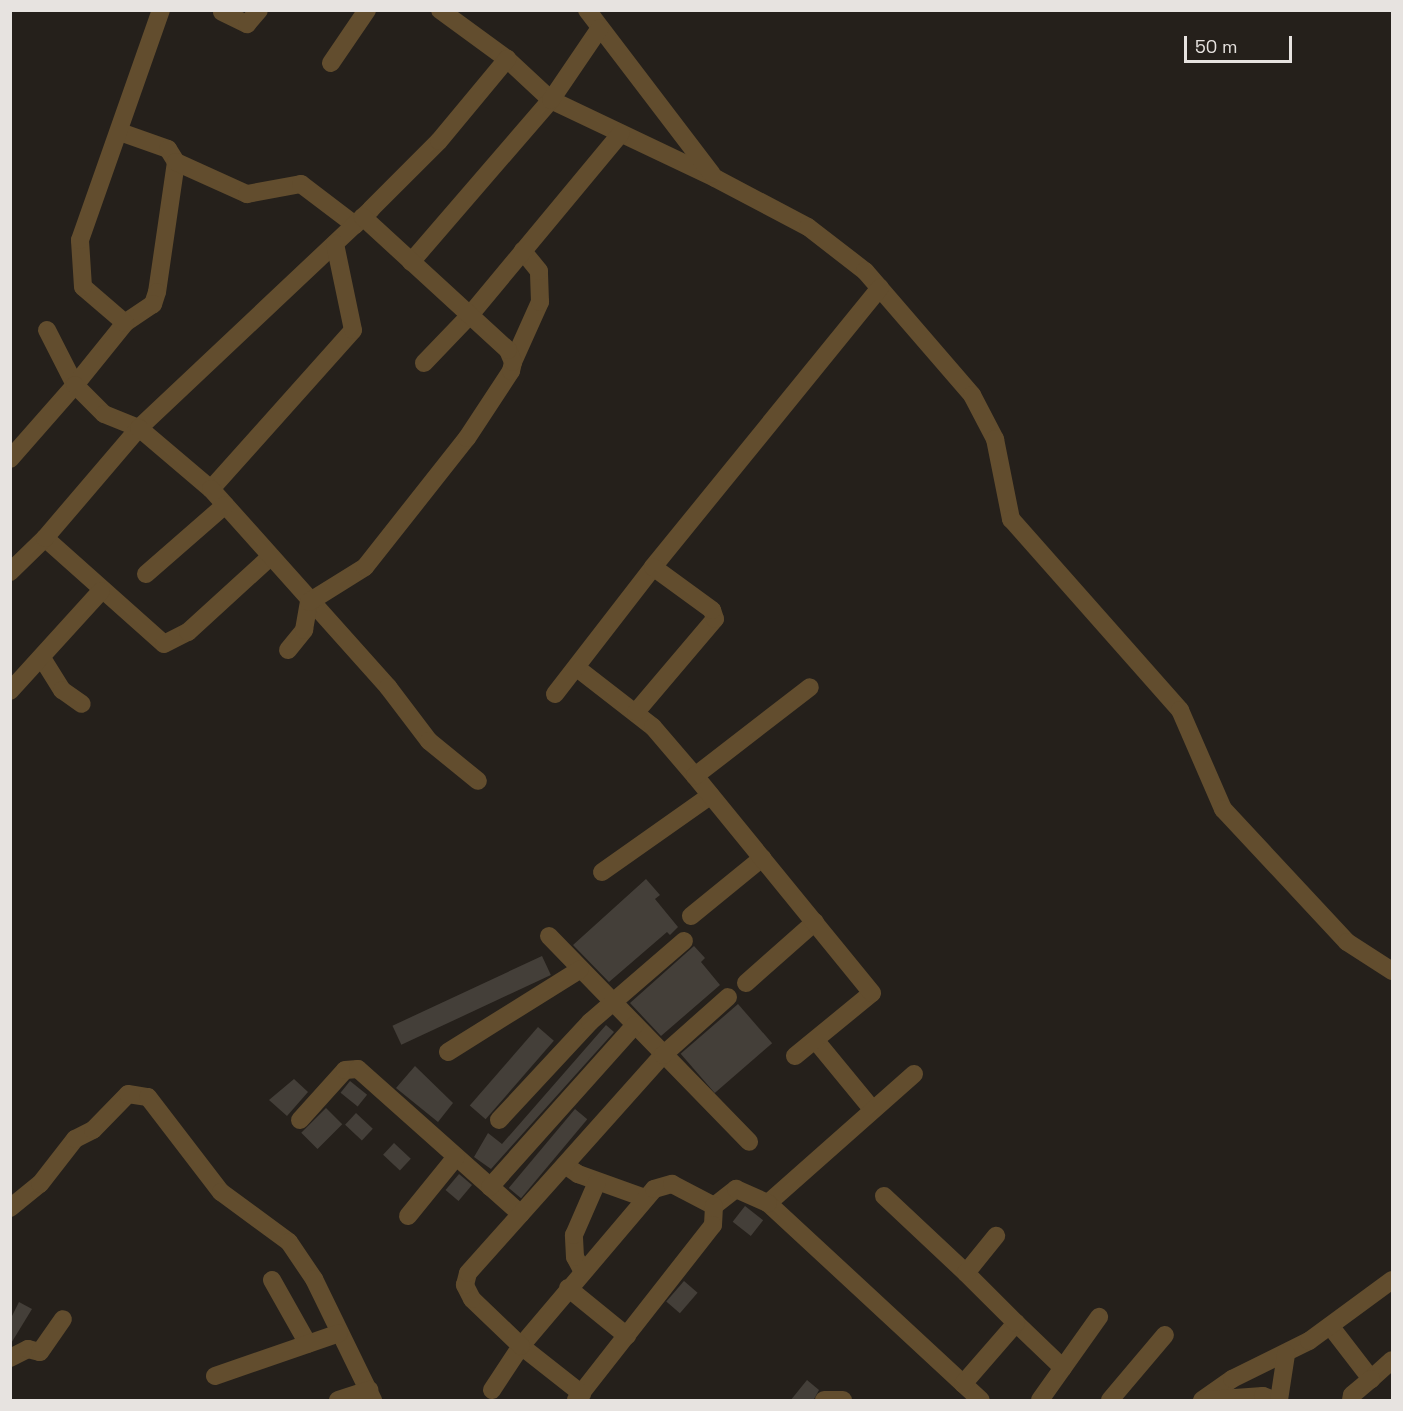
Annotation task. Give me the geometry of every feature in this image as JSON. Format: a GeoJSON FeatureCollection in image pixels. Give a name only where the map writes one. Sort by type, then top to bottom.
{"type":"FeatureCollection","features":[{"type":"Feature","properties":{"kind":"street"},"geometry":{"type":"LineString","coordinates":[[125,322],[83,287],[80,240],[120,132],[161,10]]}},
{"type":"Feature","properties":{"kind":"street"},"geometry":{"type":"LineString","coordinates":[[222,12],[247,24],[259,10]]}},
{"type":"Feature","properties":{"kind":"street"},"geometry":{"type":"LineString","coordinates":[[330,63],[367,10]]}},
{"type":"Feature","properties":{"kind":"street"},"geometry":{"type":"LineString","coordinates":[[440,10],[507,59],[551,100],[715,178],[808,227],[865,271],[972,394],[995,439],[1011,519],[1180,710],[1223,808],[1347,942],[1392,971]]}},
{"type":"Feature","properties":{"kind":"street"},"geometry":{"type":"LineString","coordinates":[[587,10],[715,178]]}},
{"type":"Feature","properties":{"kind":"street"},"geometry":{"type":"LineString","coordinates":[[411,262],[551,100],[600,28]]}},
{"type":"Feature","properties":{"kind":"street"},"geometry":{"type":"LineString","coordinates":[[10,572],[45,538],[139,428],[335,244],[439,141],[507,59]]}},
{"type":"Feature","properties":{"kind":"street"},"geometry":{"type":"LineString","coordinates":[[120,132],[168,149],[176,162],[247,194],[301,184],[359,221],[411,262],[508,350],[513,362]]}},
{"type":"Feature","properties":{"kind":"street"},"geometry":{"type":"LineString","coordinates":[[424,363],[470,315],[621,133]]}},
{"type":"Feature","properties":{"kind":"street"},"geometry":{"type":"LineString","coordinates":[[10,459],[75,385],[125,322],[153,304],[158,292],[176,162]]}},
{"type":"Feature","properties":{"kind":"street"},"geometry":{"type":"LineString","coordinates":[[211,489],[353,330],[335,244]]}},
{"type":"Feature","properties":{"kind":"street"},"geometry":{"type":"LineString","coordinates":[[288,650],[304,630],[309,603],[365,567],[467,438],[511,371],[540,302],[539,271],[523,251]]}},
{"type":"Feature","properties":{"kind":"street"},"geometry":{"type":"LineString","coordinates":[[555,694],[653,567],[880,288]]}},
{"type":"Feature","properties":{"kind":"street"},"geometry":{"type":"LineString","coordinates":[[47,330],[75,385],[104,414],[139,428],[211,489],[309,603],[388,687],[429,741],[478,781]]}},
{"type":"Feature","properties":{"kind":"street"},"geometry":{"type":"LineString","coordinates":[[146,574],[225,505]]}},
{"type":"Feature","properties":{"kind":"street"},"geometry":{"type":"LineString","coordinates":[[45,538],[101,591],[164,644],[188,632],[269,558]]}},
{"type":"Feature","properties":{"kind":"street"},"geometry":{"type":"LineString","coordinates":[[636,712],[716,619],[712,610],[653,567]]}},
{"type":"Feature","properties":{"kind":"street"},"geometry":{"type":"LineString","coordinates":[[10,691],[101,591]]}},
{"type":"Feature","properties":{"kind":"street"},"geometry":{"type":"LineString","coordinates":[[42,658],[62,690],[82,704]]}},
{"type":"Feature","properties":{"kind":"street"},"geometry":{"type":"LineString","coordinates":[[577,668],[636,712],[695,776],[872,993],[795,1056]]}},
{"type":"Feature","properties":{"kind":"street"},"geometry":{"type":"LineString","coordinates":[[695,776],[810,687]]}},
{"type":"Feature","properties":{"kind":"street"},"geometry":{"type":"LineString","coordinates":[[602,872],[711,795]]}},
{"type":"Feature","properties":{"kind":"street"},"geometry":{"type":"LineString","coordinates":[[691,916],[762,858]]}},
{"type":"Feature","properties":{"kind":"street"},"geometry":{"type":"LineString","coordinates":[[746,983],[814,922]]}},
{"type":"Feature","properties":{"kind":"street"},"geometry":{"type":"LineString","coordinates":[[549,936],[579,970],[749,1143]]}},
{"type":"Feature","properties":{"kind":"street"},"geometry":{"type":"LineString","coordinates":[[499,1120],[612,1002],[684,941]]}},
{"type":"Feature","properties":{"kind":"street"},"geometry":{"type":"LineString","coordinates":[[448,1052],[579,970]]}},
{"type":"Feature","properties":{"kind":"street"},"geometry":{"type":"LineString","coordinates":[[728,997],[663,1054],[468,1273],[465,1286],[472,1299],[579,1397],[713,1225],[714,1206],[736,1189],[768,1203],[981,1401]]}},
{"type":"Feature","properties":{"kind":"street"},"geometry":{"type":"LineString","coordinates":[[489,1187],[634,1025]]}},
{"type":"Feature","properties":{"kind":"street"},"geometry":{"type":"LineString","coordinates":[[816,1041],[872,1108]]}},
{"type":"Feature","properties":{"kind":"street"},"geometry":{"type":"LineString","coordinates":[[300,1120],[345,1070],[358,1069],[521,1214]]}},
{"type":"Feature","properties":{"kind":"street"},"geometry":{"type":"LineString","coordinates":[[768,1203],[872,1108],[914,1074]]}},
{"type":"Feature","properties":{"kind":"street"},"geometry":{"type":"LineString","coordinates":[[10,1208],[40,1184],[75,1139],[93,1130],[128,1094],[138,1093],[159,1110],[221,1192],[289,1242],[314,1279],[339,1334],[371,1395],[338,1401]]}},
{"type":"Feature","properties":{"kind":"street"},"geometry":{"type":"LineString","coordinates":[[408,1216],[456,1157]]}},
{"type":"Feature","properties":{"kind":"street"},"geometry":{"type":"LineString","coordinates":[[565,1165],[597,1182],[645,1198]]}},
{"type":"Feature","properties":{"kind":"street"},"geometry":{"type":"LineString","coordinates":[[583,1272],[575,1257],[574,1235],[597,1182]]}},
{"type":"Feature","properties":{"kind":"street"},"geometry":{"type":"LineString","coordinates":[[492,1390],[521,1346],[645,1198],[660,1186],[672,1184],[714,1206]]}},
{"type":"Feature","properties":{"kind":"street"},"geometry":{"type":"LineString","coordinates":[[884,1196],[1063,1368]]}},
{"type":"Feature","properties":{"kind":"street"},"geometry":{"type":"LineString","coordinates":[[966,1273],[996,1236]]}},
{"type":"Feature","properties":{"kind":"street"},"geometry":{"type":"LineString","coordinates":[[272,1280],[308,1344]]}},
{"type":"Feature","properties":{"kind":"street"},"geometry":{"type":"LineString","coordinates":[[1210,1399],[1232,1379],[1264,1366],[1331,1327],[1392,1280]]}},
{"type":"Feature","properties":{"kind":"street"},"geometry":{"type":"LineString","coordinates":[[568,1288],[627,1336]]}},
{"type":"Feature","properties":{"kind":"street"},"geometry":{"type":"LineString","coordinates":[[1040,1401],[1099,1317]]}},
{"type":"Feature","properties":{"kind":"street"},"geometry":{"type":"LineString","coordinates":[[10,1358],[28,1348],[40,1352],[63,1319]]}},
{"type":"Feature","properties":{"kind":"street"},"geometry":{"type":"LineString","coordinates":[[963,1384],[1016,1323]]}},
{"type":"Feature","properties":{"kind":"street"},"geometry":{"type":"LineString","coordinates":[[1331,1327],[1371,1379]]}},
{"type":"Feature","properties":{"kind":"street"},"geometry":{"type":"LineString","coordinates":[[215,1376],[339,1334]]}},
{"type":"Feature","properties":{"kind":"street"},"geometry":{"type":"LineString","coordinates":[[1110,1401],[1165,1335]]}},
{"type":"Feature","properties":{"kind":"street"},"geometry":{"type":"LineString","coordinates":[[1210,1399],[1272,1399],[1286,1354]]}},
{"type":"Feature","properties":{"kind":"street"},"geometry":{"type":"LineString","coordinates":[[1351,1401],[1352,1395],[1392,1360]]}},
{"type":"Feature","properties":{"kind":"street"},"geometry":{"type":"LineString","coordinates":[[824,1401],[843,1401]]}},
{"type":"Feature","properties":{"kind":"building"},"geometry":{"type":"Polygon","coordinates":[[[646,879],[660,895],[655,899],[678,927],[670,935],[667,932],[609,982],[573,945],[646,879]]]}},
{"type":"Feature","properties":{"kind":"building"},"geometry":{"type":"Polygon","coordinates":[[[694,946],[705,958],[701,962],[720,985],[661,1036],[630,1003],[694,946]]]}},
{"type":"Feature","properties":{"kind":"building"},"geometry":{"type":"Polygon","coordinates":[[[542,956],[551,975],[401,1045],[392,1026],[542,956]]]}},
{"type":"Feature","properties":{"kind":"building"},"geometry":{"type":"Polygon","coordinates":[[[738,1004],[772,1043],[715,1093],[681,1054],[738,1004]]]}},
{"type":"Feature","properties":{"kind":"building"},"geometry":{"type":"Polygon","coordinates":[[[606,1025],[614,1032],[491,1169],[474,1157],[488,1133],[502,1144],[606,1025]]]}},
{"type":"Feature","properties":{"kind":"building"},"geometry":{"type":"Polygon","coordinates":[[[538,1027],[554,1041],[486,1119],[470,1105],[538,1027]]]}},
{"type":"Feature","properties":{"kind":"building"},"geometry":{"type":"Polygon","coordinates":[[[415,1066],[453,1103],[438,1122],[396,1088],[415,1066]]]}},
{"type":"Feature","properties":{"kind":"building"},"geometry":{"type":"Polygon","coordinates":[[[294,1079],[308,1092],[287,1116],[269,1100],[294,1079]]]}},
{"type":"Feature","properties":{"kind":"building"},"geometry":{"type":"Polygon","coordinates":[[[350,1081],[367,1095],[358,1107],[341,1093],[350,1081]]]}},
{"type":"Feature","properties":{"kind":"building"},"geometry":{"type":"Polygon","coordinates":[[[326,1108],[342,1124],[318,1149],[301,1133],[326,1108]]]}},
{"type":"Feature","properties":{"kind":"building"},"geometry":{"type":"Polygon","coordinates":[[[575,1109],[587,1119],[521,1198],[509,1188],[575,1109]]]}},
{"type":"Feature","properties":{"kind":"building"},"geometry":{"type":"Polygon","coordinates":[[[356,1113],[373,1129],[362,1140],[345,1125],[356,1113]]]}},
{"type":"Feature","properties":{"kind":"building"},"geometry":{"type":"Polygon","coordinates":[[[394,1143],[411,1159],[400,1170],[383,1155],[394,1143]]]}},
{"type":"Feature","properties":{"kind":"building"},"geometry":{"type":"Polygon","coordinates":[[[459,1174],[472,1185],[459,1201],[446,1190],[459,1174]]]}},
{"type":"Feature","properties":{"kind":"building"},"geometry":{"type":"Polygon","coordinates":[[[745,1206],[763,1220],[751,1236],[733,1222],[745,1206]]]}},
{"type":"Feature","properties":{"kind":"building"},"geometry":{"type":"Polygon","coordinates":[[[684,1281],[698,1293],[680,1313],[666,1301],[684,1281]]]}},
{"type":"Feature","properties":{"kind":"building"},"geometry":{"type":"Polygon","coordinates":[[[19,1302],[32,1309],[10,1345],[10,1320],[19,1302]]]}},
{"type":"Feature","properties":{"kind":"building"},"geometry":{"type":"Polygon","coordinates":[[[807,1380],[819,1390],[813,1401],[790,1401],[807,1380]]]}}]}
